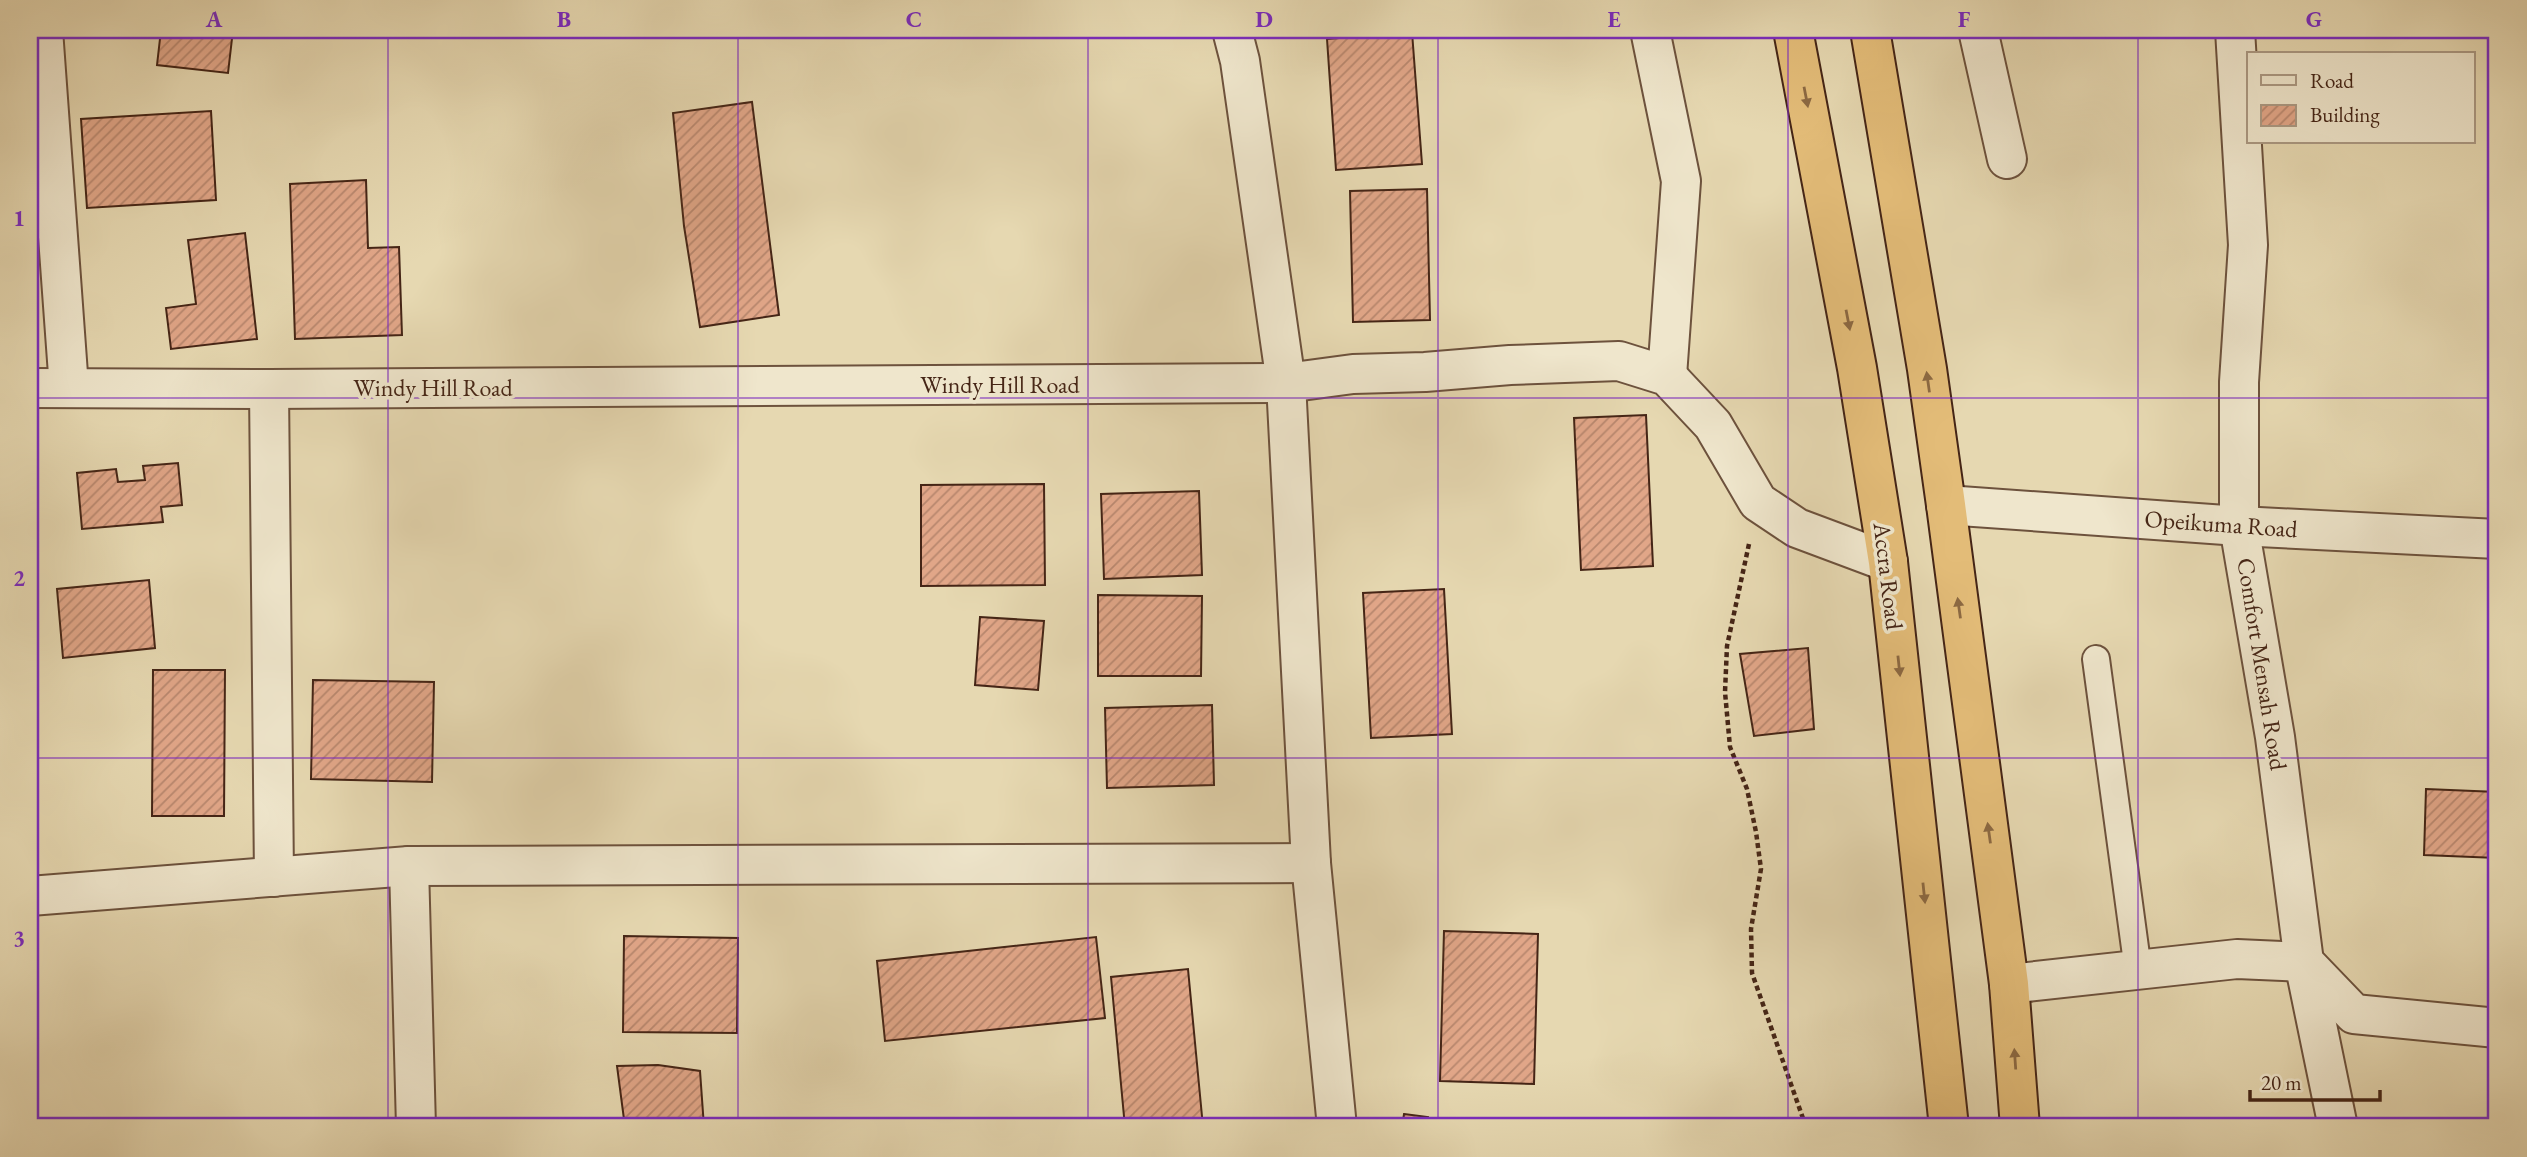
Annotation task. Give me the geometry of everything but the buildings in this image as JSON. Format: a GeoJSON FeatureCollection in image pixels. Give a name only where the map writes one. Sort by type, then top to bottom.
{"type":"FeatureCollection","features":[{"type":"Feature","properties":{"kind":"highway","name":"Accra Road"},"geometry":{"type":"LineString","coordinates":[[1793,30],[1857,368],[1888,562],[1949,1127]]}},
{"type":"Feature","properties":{"kind":"highway"},"geometry":{"type":"LineString","coordinates":[[1870,30],[1927,369],[1946,505],[2009,984],[2020,1127]]}},
{"type":"Feature","properties":{"kind":"street"},"geometry":{"type":"LineString","coordinates":[[43,30],[69,388]]}},
{"type":"Feature","properties":{"kind":"street"},"geometry":{"type":"LineString","coordinates":[[1232,30],[1240,61],[1286,383],[1311,863],[1336,1127]]}},
{"type":"Feature","properties":{"kind":"street"},"geometry":{"type":"LineString","coordinates":[[1650,30],[1681,181],[1667,376]]}},
{"type":"Feature","properties":{"kind":"street"},"geometry":{"type":"LineString","coordinates":[[1978,30],[2007,159]]}},
{"type":"Feature","properties":{"kind":"street","name":"Comfort Mensah Road"},"geometry":{"type":"LineString","coordinates":[[2235,30],[2248,246],[2239,382],[2239,526],[2275,737],[2304,962],[2338,1127]]}},
{"type":"Feature","properties":{"kind":"street","name":"Windy Hill Road"},"geometry":{"type":"LineString","coordinates":[[30,388],[1286,383],[1353,374],[1619,361],[1667,376],[1713,425],[1758,502],[1797,528],[1888,562]]}},
{"type":"Feature","properties":{"kind":"street"},"geometry":{"type":"LineString","coordinates":[[270,389],[274,877]]}},
{"type":"Feature","properties":{"kind":"street","name":"Opeikuma Road"},"geometry":{"type":"LineString","coordinates":[[1946,505],[2239,526],[2497,539]]}},
{"type":"Feature","properties":{"kind":"street"},"geometry":{"type":"LineString","coordinates":[[30,896],[409,866],[1311,863]]}},
{"type":"Feature","properties":{"kind":"street"},"geometry":{"type":"LineString","coordinates":[[409,866],[416,1127]]}},
{"type":"Feature","properties":{"kind":"street"},"geometry":{"type":"LineString","coordinates":[[2009,984],[2237,959],[2304,962],[2354,1014],[2497,1028]]}},
{"type":"Feature","properties":{"kind":"lane"},"geometry":{"type":"LineString","coordinates":[[2096,659],[2138,970]]}},
{"type":"Feature","properties":{"kind":"path"},"geometry":{"type":"LineString","coordinates":[[1758,502],[1727,646],[1725,692],[1730,747],[1747,789],[1761,869],[1751,929],[1752,973],[1806,1127]]}}]}
